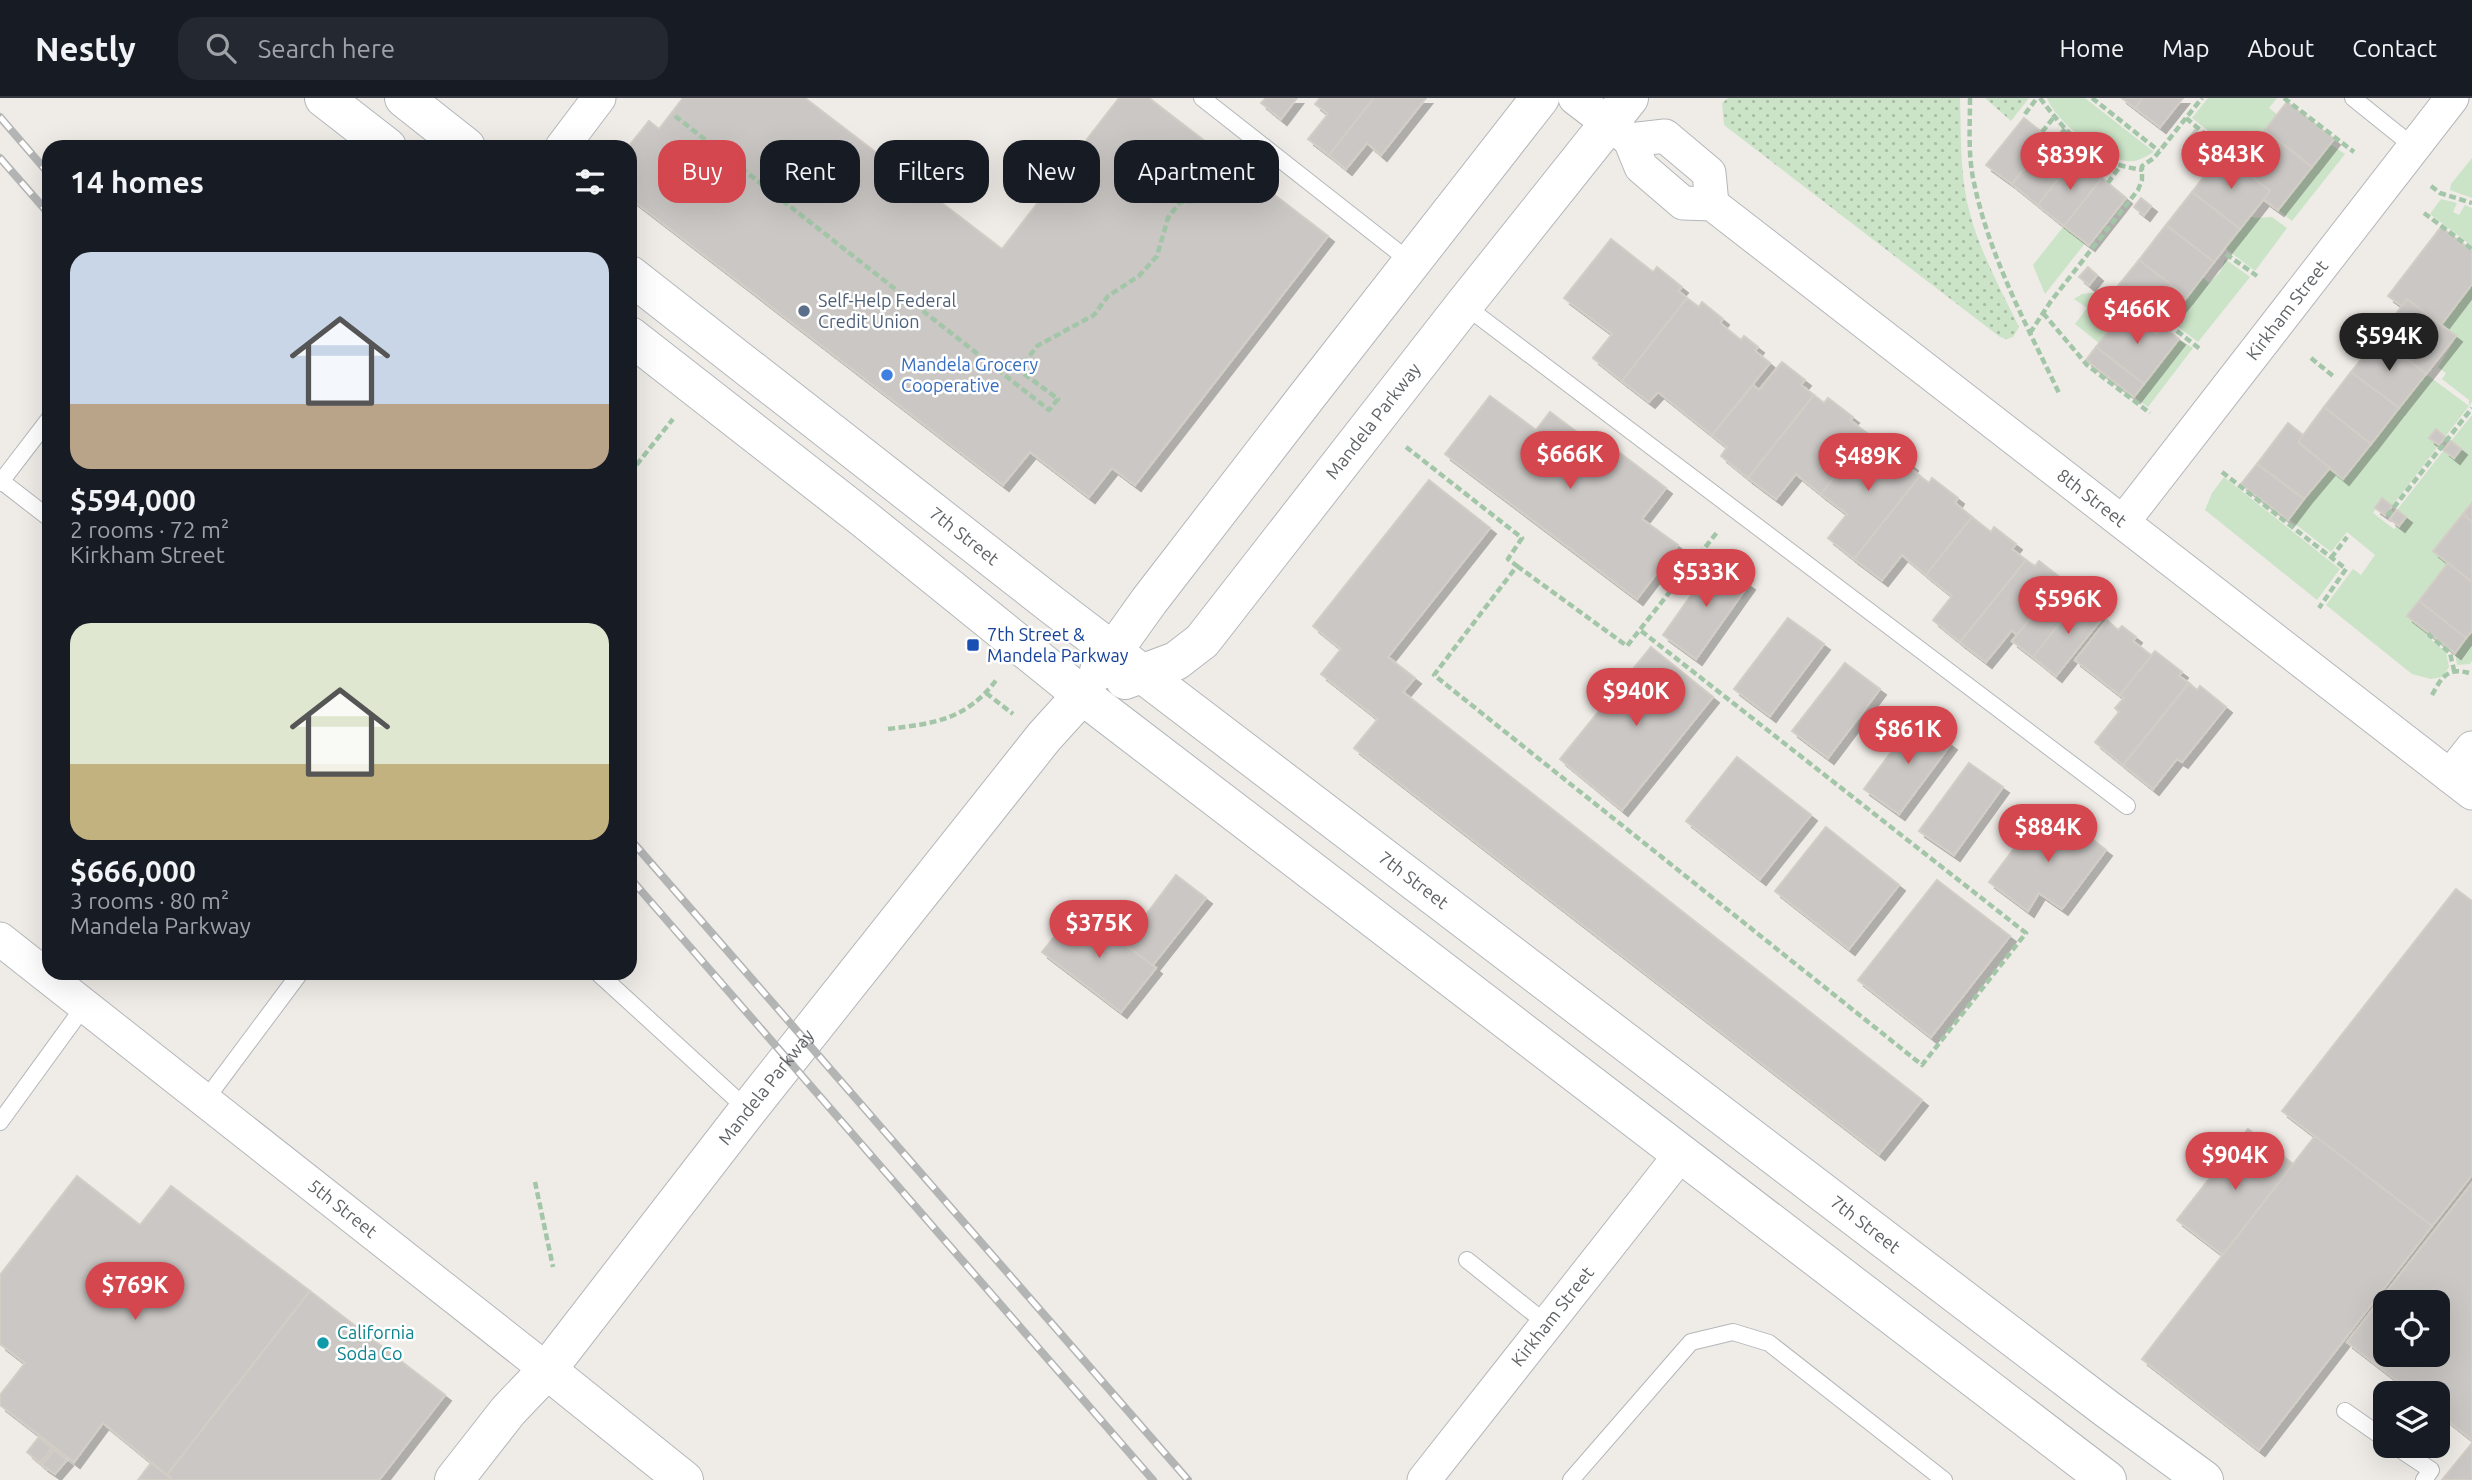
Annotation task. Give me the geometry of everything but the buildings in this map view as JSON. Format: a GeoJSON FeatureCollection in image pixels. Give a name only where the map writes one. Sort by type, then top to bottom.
{"type":"FeatureCollection","features":[{"type":"Feature","properties":{"kind":"main road"},"geometry":{"type":"LineString","coordinates":[[324,98],[378,140]]}},
{"type":"Feature","properties":{"kind":"main road"},"geometry":{"type":"LineString","coordinates":[[404,98],[458,140]]}},
{"type":"Feature","properties":{"kind":"main road","name":"Mandela Parkway"},"geometry":{"type":"LineString","coordinates":[[454,1480],[508,1411],[547,1370],[748,1110],[1044,737],[1082,695],[1308,395],[1540,98]]}},
{"type":"Feature","properties":{"kind":"main road","name":"Mandela Parkway"},"geometry":{"type":"LineString","coordinates":[[1082,695],[1176,661],[1202,641],[1464,305],[1623,121]]}},
{"type":"Feature","properties":{"kind":"main road","name":"7th Street"},"geometry":{"type":"LineString","coordinates":[[637,280],[1113,651],[2106,1409],[2204,1480]]}},
{"type":"Feature","properties":{"kind":"main road"},"geometry":{"type":"LineString","coordinates":[[637,341],[863,517],[1082,695],[2107,1480]]}},
{"type":"Feature","properties":{"kind":"main road","name":"5th Street"},"geometry":{"type":"LineString","coordinates":[[547,1370],[684,1480]]}},
{"type":"Feature","properties":{"kind":"street"},"geometry":{"type":"LineString","coordinates":[[567,140],[599,98]]}},
{"type":"Feature","properties":{"kind":"street"},"geometry":{"type":"LineString","coordinates":[[1575,98],[1623,121]]}},
{"type":"Feature","properties":{"kind":"street","name":"Kirkham Street"},"geometry":{"type":"LineString","coordinates":[[2123,522],[2452,98]]}},
{"type":"Feature","properties":{"kind":"street","name":"8th Street"},"geometry":{"type":"LineString","coordinates":[[1623,121],[1665,136],[1709,173],[1712,204],[2461,785]]}},
{"type":"Feature","properties":{"kind":"street"},"geometry":{"type":"LineString","coordinates":[[2461,785],[2472,748]]}},
{"type":"Feature","properties":{"kind":"street","name":"5th Street"},"geometry":{"type":"LineString","coordinates":[[0,939],[42,972]]}},
{"type":"Feature","properties":{"kind":"street","name":"5th Street"},"geometry":{"type":"LineString","coordinates":[[53,980],[547,1370]]}},
{"type":"Feature","properties":{"kind":"street","name":"Kirkham Street"},"geometry":{"type":"LineString","coordinates":[[1424,1480],[1681,1154]]}},
{"type":"Feature","properties":{"kind":"lane"},"geometry":{"type":"LineString","coordinates":[[1202,98],[1412,264]]}},
{"type":"Feature","properties":{"kind":"lane"},"geometry":{"type":"LineString","coordinates":[[2353,98],[2414,147]]}},
{"type":"Feature","properties":{"kind":"lane"},"geometry":{"type":"LineString","coordinates":[[1464,305],[2127,806]]}},
{"type":"Feature","properties":{"kind":"lane"},"geometry":{"type":"LineString","coordinates":[[42,428],[1,481],[42,513]]}},
{"type":"Feature","properties":{"kind":"lane"},"geometry":{"type":"LineString","coordinates":[[206,1099],[295,980]]}},
{"type":"Feature","properties":{"kind":"lane"},"geometry":{"type":"LineString","coordinates":[[606,980],[748,1110]]}},
{"type":"Feature","properties":{"kind":"lane"},"geometry":{"type":"LineString","coordinates":[[0,1122],[85,1005]]}},
{"type":"Feature","properties":{"kind":"lane"},"geometry":{"type":"LineString","coordinates":[[1467,1260],[1548,1324]]}},
{"type":"Feature","properties":{"kind":"lane"},"geometry":{"type":"LineString","coordinates":[[1572,1480],[1691,1342],[1733,1332],[1769,1343],[1944,1480]]}},
{"type":"Feature","properties":{"kind":"lane"},"geometry":{"type":"LineString","coordinates":[[2345,1411],[2373,1431]]}},
{"type":"Feature","properties":{"kind":"lane"},"geometry":{"type":"LineString","coordinates":[[2413,1458],[2431,1470],[2424,1480]]}},
{"type":"Feature","properties":{"kind":"path"},"geometry":{"type":"LineString","coordinates":[[1970,98],[1972,163],[1979,206],[1998,262],[2059,393]]}},
{"type":"Feature","properties":{"kind":"path"},"geometry":{"type":"LineString","coordinates":[[2025,114],[2038,98],[2084,146],[2105,160],[2143,170]]}},
{"type":"Feature","properties":{"kind":"path"},"geometry":{"type":"LineString","coordinates":[[2092,98],[2160,151]]}},
{"type":"Feature","properties":{"kind":"path"},"geometry":{"type":"LineString","coordinates":[[2030,333],[2138,190],[2142,180],[2142,166],[2160,151],[2202,98]]}},
{"type":"Feature","properties":{"kind":"path"},"geometry":{"type":"LineString","coordinates":[[2284,98],[2354,152]]}},
{"type":"Feature","properties":{"kind":"path"},"geometry":{"type":"LineString","coordinates":[[675,116],[1049,410],[1058,399],[1018,370],[1037,346],[1094,315],[1108,296],[1139,276],[1157,256],[1168,218],[1179,203]]}},
{"type":"Feature","properties":{"kind":"path"},"geometry":{"type":"LineString","coordinates":[[2042,132],[2054,117]]}},
{"type":"Feature","properties":{"kind":"path"},"geometry":{"type":"LineString","coordinates":[[2186,118],[2219,145],[2225,151],[2225,156]]}},
{"type":"Feature","properties":{"kind":"path"},"geometry":{"type":"LineString","coordinates":[[2055,142],[2065,129]]}},
{"type":"Feature","properties":{"kind":"path"},"geometry":{"type":"LineString","coordinates":[[2075,158],[2084,146]]}},
{"type":"Feature","properties":{"kind":"path"},"geometry":{"type":"LineString","coordinates":[[2094,173],[2105,160]]}},
{"type":"Feature","properties":{"kind":"path"},"geometry":{"type":"LineString","coordinates":[[2108,183],[2121,165]]}},
{"type":"Feature","properties":{"kind":"path"},"geometry":{"type":"LineString","coordinates":[[2440,193],[2472,203]]}},
{"type":"Feature","properties":{"kind":"path"},"geometry":{"type":"LineString","coordinates":[[2424,213],[2472,249]]}},
{"type":"Feature","properties":{"kind":"path"},"geometry":{"type":"LineString","coordinates":[[2226,254],[2257,276]]}},
{"type":"Feature","properties":{"kind":"path"},"geometry":{"type":"LineString","coordinates":[[2043,313],[2087,365],[2150,413]]}},
{"type":"Feature","properties":{"kind":"path"},"geometry":{"type":"LineString","coordinates":[[2177,331],[2200,349]]}},
{"type":"Feature","properties":{"kind":"path"},"geometry":{"type":"LineString","coordinates":[[2311,358],[2333,376]]}},
{"type":"Feature","properties":{"kind":"path"},"geometry":{"type":"LineString","coordinates":[[637,464],[699,389]]}},
{"type":"Feature","properties":{"kind":"path"},"geometry":{"type":"LineString","coordinates":[[2387,516],[2472,408]]}},
{"type":"Feature","properties":{"kind":"path"},"geometry":{"type":"LineString","coordinates":[[1373,421],[1522,538],[1508,559],[1627,646],[1735,509]]}},
{"type":"Feature","properties":{"kind":"path"},"geometry":{"type":"LineString","coordinates":[[2222,472],[2346,569],[2319,608]]}},
{"type":"Feature","properties":{"kind":"path"},"geometry":{"type":"LineString","coordinates":[[2331,558],[2347,537]]}},
{"type":"Feature","properties":{"kind":"path"},"geometry":{"type":"LineString","coordinates":[[1517,566],[1434,675],[1922,1065],[2026,933],[1640,630]]}},
{"type":"Feature","properties":{"kind":"path"},"geometry":{"type":"LineString","coordinates":[[2431,634],[2429,635],[2450,653],[2454,670]]}},
{"type":"Feature","properties":{"kind":"path"},"geometry":{"type":"LineString","coordinates":[[2454,670],[2469,673]]}},
{"type":"Feature","properties":{"kind":"path"},"geometry":{"type":"LineString","coordinates":[[2432,695],[2438,685],[2454,670]]}},
{"type":"Feature","properties":{"kind":"path"},"geometry":{"type":"LineString","coordinates":[[888,729],[954,718],[986,693]]}},
{"type":"Feature","properties":{"kind":"path"},"geometry":{"type":"LineString","coordinates":[[535,1182],[553,1268]]}},
{"type":"Feature","properties":{"kind":"green space"},"geometry":{"type":"Polygon","coordinates":[[[1728,98],[1960,98],[1966,196],[1981,246],[2019,327],[2013,337],[2000,337],[1724,125],[1722,103],[1728,98]]]}},
{"type":"Feature","properties":{"kind":"green space"},"geometry":{"type":"Polygon","coordinates":[[[1985,98],[2029,98],[2011,121],[1985,98]]]}},
{"type":"Feature","properties":{"kind":"green space"},"geometry":{"type":"Polygon","coordinates":[[[2047,98],[2085,98],[2154,152],[2134,161],[2111,156],[2071,129],[2047,98]]]}},
{"type":"Feature","properties":{"kind":"green space"},"geometry":{"type":"Polygon","coordinates":[[[2208,98],[2277,98],[2269,108],[2278,115],[2237,166],[2226,157],[2229,151],[2227,146],[2192,118],[2208,98]]]}},
{"type":"Feature","properties":{"kind":"green space"},"geometry":{"type":"Polygon","coordinates":[[[2330,144],[2345,154],[2292,221],[2278,210],[2330,144]]]}},
{"type":"Feature","properties":{"kind":"green space"},"geometry":{"type":"Polygon","coordinates":[[[2472,158],[2472,198],[2450,190],[2451,184],[2472,158]]]}},
{"type":"Feature","properties":{"kind":"green space"},"geometry":{"type":"Polygon","coordinates":[[[2441,199],[2457,203],[2453,212],[2459,215],[2465,205],[2472,208],[2472,246],[2430,214],[2441,199]]]}},
{"type":"Feature","properties":{"kind":"green space"},"geometry":{"type":"Polygon","coordinates":[[[2250,216],[2272,217],[2287,228],[2255,271],[2225,248],[2250,216]]]}},
{"type":"Feature","properties":{"kind":"green space"},"geometry":{"type":"Polygon","coordinates":[[[2064,226],[2086,242],[2045,294],[2033,265],[2064,226]]]}},
{"type":"Feature","properties":{"kind":"green space"},"geometry":{"type":"Polygon","coordinates":[[[2225,259],[2250,277],[2198,342],[2169,320],[2202,277],[2209,283],[2220,272],[2225,259]]]}},
{"type":"Feature","properties":{"kind":"green space"},"geometry":{"type":"Polygon","coordinates":[[[2472,284],[2472,402],[2469,406],[2469,400],[2442,379],[2446,373],[2438,367],[2455,336],[2441,325],[2472,284]]]}},
{"type":"Feature","properties":{"kind":"green space"},"geometry":{"type":"Polygon","coordinates":[[[2098,292],[2125,310],[2099,343],[2075,324],[2087,308],[2074,299],[2082,294],[2098,292]]]}},
{"type":"Feature","properties":{"kind":"green space"},"geometry":{"type":"Polygon","coordinates":[[[2179,339],[2193,348],[2148,407],[2134,397],[2179,339]]]}},
{"type":"Feature","properties":{"kind":"green space"},"geometry":{"type":"Polygon","coordinates":[[[2426,374],[2469,406],[2445,437],[2435,430],[2429,438],[2439,445],[2392,506],[2376,508],[2373,513],[2394,529],[2406,517],[2397,510],[2444,450],[2454,458],[2461,449],[2451,441],[2472,415],[2472,503],[2434,551],[2448,563],[2426,636],[2446,652],[2449,667],[2442,677],[2431,679],[2412,674],[2326,605],[2353,569],[2361,575],[2375,555],[2347,532],[2331,552],[2289,519],[2330,468],[2343,479],[2345,477],[2426,374]]]}},
{"type":"Feature","properties":{"kind":"green space"},"geometry":{"type":"Polygon","coordinates":[[[2224,477],[2340,569],[2317,600],[2205,510],[2212,493],[2224,477]]]}},
{"type":"Feature","properties":{"kind":"green space"},"geometry":{"type":"Polygon","coordinates":[[[2472,631],[2472,661],[2470,664],[2457,665],[2455,653],[2472,631]]]}},
{"type":"Feature","properties":{"kind":"railway"},"geometry":{"type":"LineString","coordinates":[[0,117],[42,166]]}},
{"type":"Feature","properties":{"kind":"railway"},"geometry":{"type":"LineString","coordinates":[[0,158],[42,206]]}},
{"type":"Feature","properties":{"kind":"railway"},"geometry":{"type":"LineString","coordinates":[[637,847],[1188,1480]]}},
{"type":"Feature","properties":{"kind":"railway"},"geometry":{"type":"LineString","coordinates":[[637,886],[1153,1480]]}},
{"type":"Feature","properties":{"kind":"place","name":"Self-Help Federal Credit Union"},"geometry":{"type":"Point","coordinates":[804,311]}},
{"type":"Feature","properties":{"kind":"place","name":"Mandela Grocery Cooperative"},"geometry":{"type":"Point","coordinates":[887,375]}},
{"type":"Feature","properties":{"kind":"place","name":"7th Street & Mandela Parkway"},"geometry":{"type":"Point","coordinates":[973,645]}},
{"type":"Feature","properties":{"kind":"place","name":"California Soda Co"},"geometry":{"type":"Point","coordinates":[323,1343]}}]}
